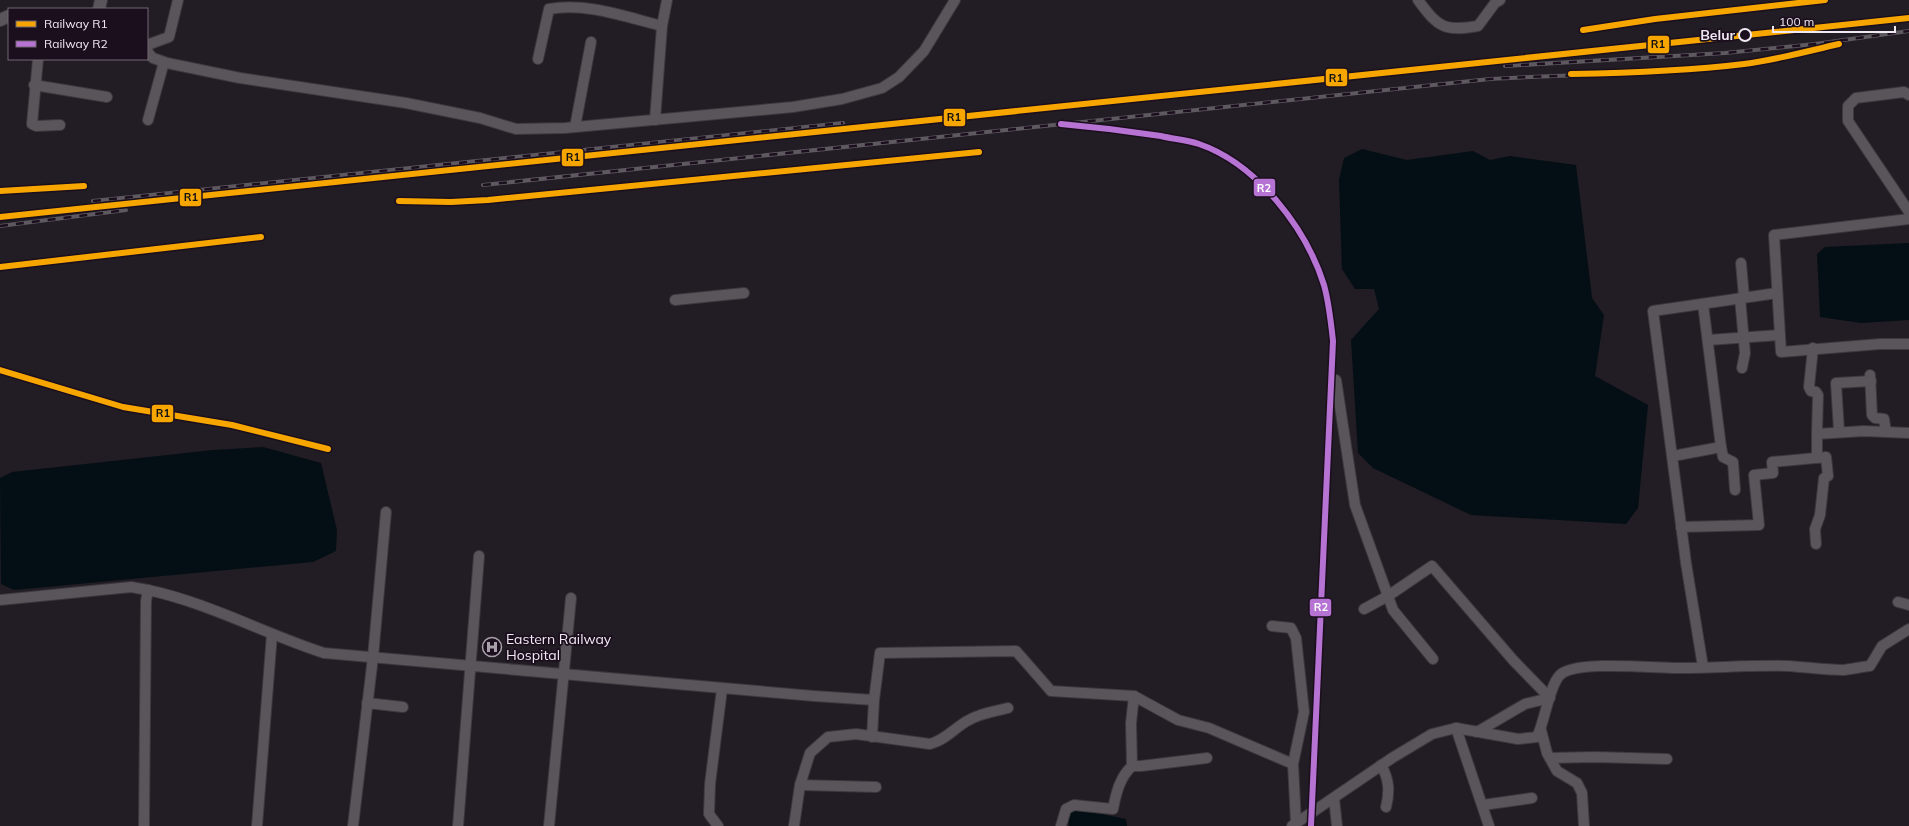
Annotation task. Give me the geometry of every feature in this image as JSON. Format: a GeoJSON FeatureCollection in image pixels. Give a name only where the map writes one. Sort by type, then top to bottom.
{"type":"FeatureCollection","features":[{"type":"Feature","properties":{"kind":"street"},"geometry":{"type":"LineString","coordinates":[[148,46],[169,37],[178,0]]}},
{"type":"Feature","properties":{"kind":"street"},"geometry":{"type":"LineString","coordinates":[[655,120],[662,26],[667,0]]}},
{"type":"Feature","properties":{"kind":"street"},"geometry":{"type":"LineString","coordinates":[[148,53],[154,58],[164,62],[240,78],[413,105],[480,118],[516,129],[575,127],[793,107],[842,99],[882,88],[899,77],[924,51],[955,0]]}},
{"type":"Feature","properties":{"kind":"street"},"geometry":{"type":"LineString","coordinates":[[1418,0],[1437,23],[1458,29],[1478,26],[1495,3],[1500,0]]}},
{"type":"Feature","properties":{"kind":"street"},"geometry":{"type":"LineString","coordinates":[[538,59],[549,9],[566,6],[583,8],[662,26]]}},
{"type":"Feature","properties":{"kind":"street"},"geometry":{"type":"LineString","coordinates":[[575,127],[591,42]]}},
{"type":"Feature","properties":{"kind":"street"},"geometry":{"type":"LineString","coordinates":[[38,60],[34,85],[32,124],[36,126],[60,125]]}},
{"type":"Feature","properties":{"kind":"street"},"geometry":{"type":"LineString","coordinates":[[148,120],[164,62]]}},
{"type":"Feature","properties":{"kind":"street"},"geometry":{"type":"LineString","coordinates":[[34,85],[107,98]]}},
{"type":"Feature","properties":{"kind":"street"},"geometry":{"type":"LineString","coordinates":[[1909,95],[1904,92],[1856,98],[1848,106],[1848,121],[1909,212]]}},
{"type":"Feature","properties":{"kind":"street"},"geometry":{"type":"LineString","coordinates":[[1909,219],[1774,235],[1781,352],[1813,348],[1909,344]]}},
{"type":"Feature","properties":{"kind":"street"},"geometry":{"type":"LineString","coordinates":[[1740,298],[1744,297],[1741,263]]}},
{"type":"Feature","properties":{"kind":"street"},"geometry":{"type":"LineString","coordinates":[[675,300],[744,293]]}},
{"type":"Feature","properties":{"kind":"street"},"geometry":{"type":"LineString","coordinates":[[1703,667],[1681,527],[1653,311],[1777,293]]}},
{"type":"Feature","properties":{"kind":"street"},"geometry":{"type":"LineString","coordinates":[[1740,298],[1745,353],[1742,368]]}},
{"type":"Feature","properties":{"kind":"street"},"geometry":{"type":"LineString","coordinates":[[1703,304],[1721,447],[1723,457],[1733,462],[1735,490]]}},
{"type":"Feature","properties":{"kind":"street"},"geometry":{"type":"LineString","coordinates":[[1708,340],[1780,335]]}},
{"type":"Feature","properties":{"kind":"street"},"geometry":{"type":"LineString","coordinates":[[1813,348],[1809,387],[1811,391],[1816,392],[1818,395],[1818,458]]}},
{"type":"Feature","properties":{"kind":"street"},"geometry":{"type":"LineString","coordinates":[[1839,432],[1836,383],[1871,378],[1872,415],[1875,418],[1884,419],[1886,432]]}},
{"type":"Feature","properties":{"kind":"street"},"geometry":{"type":"LineString","coordinates":[[1336,380],[1356,505],[1393,610],[1433,659]]}},
{"type":"Feature","properties":{"kind":"street"},"geometry":{"type":"LineString","coordinates":[[1817,434],[1839,432],[1909,433]]}},
{"type":"Feature","properties":{"kind":"street"},"geometry":{"type":"LineString","coordinates":[[1673,456],[1721,447]]}},
{"type":"Feature","properties":{"kind":"street"},"geometry":{"type":"LineString","coordinates":[[1681,527],[1759,525],[1754,475],[1772,473],[1772,462],[1826,457],[1828,476],[1824,478],[1820,515],[1815,529],[1816,544]]}},
{"type":"Feature","properties":{"kind":"street"},"geometry":{"type":"LineString","coordinates":[[353,826],[372,657],[386,512]]}},
{"type":"Feature","properties":{"kind":"street"},"geometry":{"type":"LineString","coordinates":[[458,826],[480,556]]}},
{"type":"Feature","properties":{"kind":"street"},"geometry":{"type":"LineString","coordinates":[[1364,609],[1388,596],[1432,566],[1513,660],[1550,698]]}},
{"type":"Feature","properties":{"kind":"street"},"geometry":{"type":"LineString","coordinates":[[0,600],[131,587],[177,596],[324,654],[372,657],[722,689],[874,700]]}},
{"type":"Feature","properties":{"kind":"street"},"geometry":{"type":"LineString","coordinates":[[144,826],[146,601],[148,590]]}},
{"type":"Feature","properties":{"kind":"street"},"geometry":{"type":"LineString","coordinates":[[549,826],[571,598]]}},
{"type":"Feature","properties":{"kind":"street"},"geometry":{"type":"LineString","coordinates":[[1898,602],[1909,605]]}},
{"type":"Feature","properties":{"kind":"street"},"geometry":{"type":"LineString","coordinates":[[1272,626],[1292,628],[1296,638],[1304,712],[1293,764],[1294,825]]}},
{"type":"Feature","properties":{"kind":"street"},"geometry":{"type":"LineString","coordinates":[[1294,825],[1381,765],[1432,734],[1456,728],[1518,739],[1538,737],[1550,698],[1560,675],[1574,668],[1628,665],[1676,668],[1789,666],[1843,670],[1870,666],[1882,646],[1909,629]]}},
{"type":"Feature","properties":{"kind":"street"},"geometry":{"type":"LineString","coordinates":[[257,826],[272,634]]}},
{"type":"Feature","properties":{"kind":"street"},"geometry":{"type":"LineString","coordinates":[[872,736],[874,700],[880,653],[1016,651],[1051,691],[1134,696],[1178,720],[1209,728],[1293,764]]}},
{"type":"Feature","properties":{"kind":"street"},"geometry":{"type":"LineString","coordinates":[[718,826],[710,814],[710,784],[722,689]]}},
{"type":"Feature","properties":{"kind":"street"},"geometry":{"type":"LineString","coordinates":[[1132,766],[1131,723],[1134,696]]}},
{"type":"Feature","properties":{"kind":"street"},"geometry":{"type":"LineString","coordinates":[[1477,732],[1525,704],[1550,698]]}},
{"type":"Feature","properties":{"kind":"street"},"geometry":{"type":"LineString","coordinates":[[366,703],[403,707]]}},
{"type":"Feature","properties":{"kind":"street"},"geometry":{"type":"LineString","coordinates":[[794,826],[800,785],[810,753],[828,737],[856,734],[930,744],[940,742],[959,726],[972,718],[1008,708]]}},
{"type":"Feature","properties":{"kind":"street"},"geometry":{"type":"LineString","coordinates":[[1456,728],[1489,826]]}},
{"type":"Feature","properties":{"kind":"street"},"geometry":{"type":"LineString","coordinates":[[1541,730],[1550,758],[1557,771],[1577,783],[1582,793],[1584,826]]}},
{"type":"Feature","properties":{"kind":"street"},"geometry":{"type":"LineString","coordinates":[[1550,758],[1594,757],[1667,759]]}},
{"type":"Feature","properties":{"kind":"street"},"geometry":{"type":"LineString","coordinates":[[1061,826],[1062,817],[1066,809],[1074,805],[1113,809],[1116,792],[1124,773],[1132,766],[1207,758]]}},
{"type":"Feature","properties":{"kind":"street"},"geometry":{"type":"LineString","coordinates":[[1381,765],[1387,776],[1389,794],[1386,807]]}},
{"type":"Feature","properties":{"kind":"street"},"geometry":{"type":"LineString","coordinates":[[800,785],[876,787]]}},
{"type":"Feature","properties":{"kind":"street"},"geometry":{"type":"LineString","coordinates":[[1334,798],[1337,826]]}},
{"type":"Feature","properties":{"kind":"street"},"geometry":{"type":"LineString","coordinates":[[1483,805],[1532,798]]}},
{"type":"Feature","properties":{"kind":"shaded area"},"geometry":{"type":"Polygon","coordinates":[[[1362,149],[1407,160],[1473,151],[1490,160],[1510,156],[1576,165],[1592,298],[1604,315],[1595,376],[1648,405],[1638,508],[1626,524],[1471,515],[1373,468],[1358,453],[1351,340],[1379,309],[1374,289],[1355,289],[1342,269],[1339,180],[1344,158],[1362,149]]]}},
{"type":"Feature","properties":{"kind":"shaded area"},"geometry":{"type":"Polygon","coordinates":[[[1909,243],[1909,320],[1861,323],[1820,317],[1817,254],[1825,247],[1909,243]]]}},
{"type":"Feature","properties":{"kind":"shaded area"},"geometry":{"type":"Polygon","coordinates":[[[263,447],[321,463],[337,530],[336,551],[313,562],[14,590],[1,584],[0,478],[12,472],[213,450],[263,447]]]}},
{"type":"Feature","properties":{"kind":"shaded area"},"geometry":{"type":"Polygon","coordinates":[[[1077,809],[1126,819],[1127,826],[1069,826],[1068,814],[1077,809]]]}},
{"type":"Feature","properties":{"kind":"railway"},"geometry":{"type":"LineString","coordinates":[[0,217],[1909,18]]}},
{"type":"Feature","properties":{"kind":"railway"},"geometry":{"type":"LineString","coordinates":[[1505,66],[1725,53],[1815,44],[1909,31]]}},
{"type":"Feature","properties":{"kind":"railway"},"geometry":{"type":"LineString","coordinates":[[483,185],[1490,79],[1703,69],[1754,62],[1823,47]]}},
{"type":"Feature","properties":{"kind":"railway"},"geometry":{"type":"LineString","coordinates":[[93,201],[843,123]]}},
{"type":"Feature","properties":{"kind":"railway"},"geometry":{"type":"LineString","coordinates":[[1079,125],[1155,134],[1185,140],[1220,153],[1240,166],[1259,182],[1292,220],[1316,263],[1324,285],[1329,306],[1333,341],[1311,826]]}},
{"type":"Feature","properties":{"kind":"railway"},"geometry":{"type":"LineString","coordinates":[[399,201],[451,202],[488,200],[979,152]]}},
{"type":"Feature","properties":{"kind":"railway"},"geometry":{"type":"LineString","coordinates":[[0,226],[126,210]]}},
{"type":"Feature","properties":{"kind":"railway"},"geometry":{"type":"LineString","coordinates":[[0,267],[261,237]]}},
{"type":"Feature","properties":{"kind":"railway"},"geometry":{"type":"LineString","coordinates":[[0,370],[123,407],[232,425],[328,449]]}},
{"type":"Feature","properties":{"kind":"rail line","name":"R1"},"geometry":{"type":"LineString","coordinates":[[1583,30],[1655,19],[1825,0]]}},
{"type":"Feature","properties":{"kind":"rail line","name":"R1"},"geometry":{"type":"LineString","coordinates":[[0,217],[1909,18]]}},
{"type":"Feature","properties":{"kind":"rail line","name":"R1"},"geometry":{"type":"LineString","coordinates":[[1571,74],[1658,71],[1744,64],[1780,58],[1839,44]]}},
{"type":"Feature","properties":{"kind":"rail line","name":"R2"},"geometry":{"type":"LineString","coordinates":[[1061,124],[1161,136],[1199,144],[1220,153],[1240,166],[1259,182],[1292,221],[1316,263],[1324,285],[1329,306],[1333,341],[1311,826]]}},
{"type":"Feature","properties":{"kind":"rail line","name":"R1"},"geometry":{"type":"LineString","coordinates":[[399,201],[451,202],[488,200],[979,152]]}},
{"type":"Feature","properties":{"kind":"rail line","name":"R1"},"geometry":{"type":"LineString","coordinates":[[0,191],[84,186]]}},
{"type":"Feature","properties":{"kind":"rail line","name":"R1"},"geometry":{"type":"LineString","coordinates":[[0,267],[261,237]]}},
{"type":"Feature","properties":{"kind":"rail line","name":"R1"},"geometry":{"type":"LineString","coordinates":[[0,370],[123,407],[232,425],[328,449]]}},
{"type":"Feature","properties":{"kind":"place","name":"Belur"},"geometry":{"type":"Point","coordinates":[1745,35]}},
{"type":"Feature","properties":{"kind":"place","name":"Eastern Railway Hospital"},"geometry":{"type":"Point","coordinates":[492,647]}}]}
